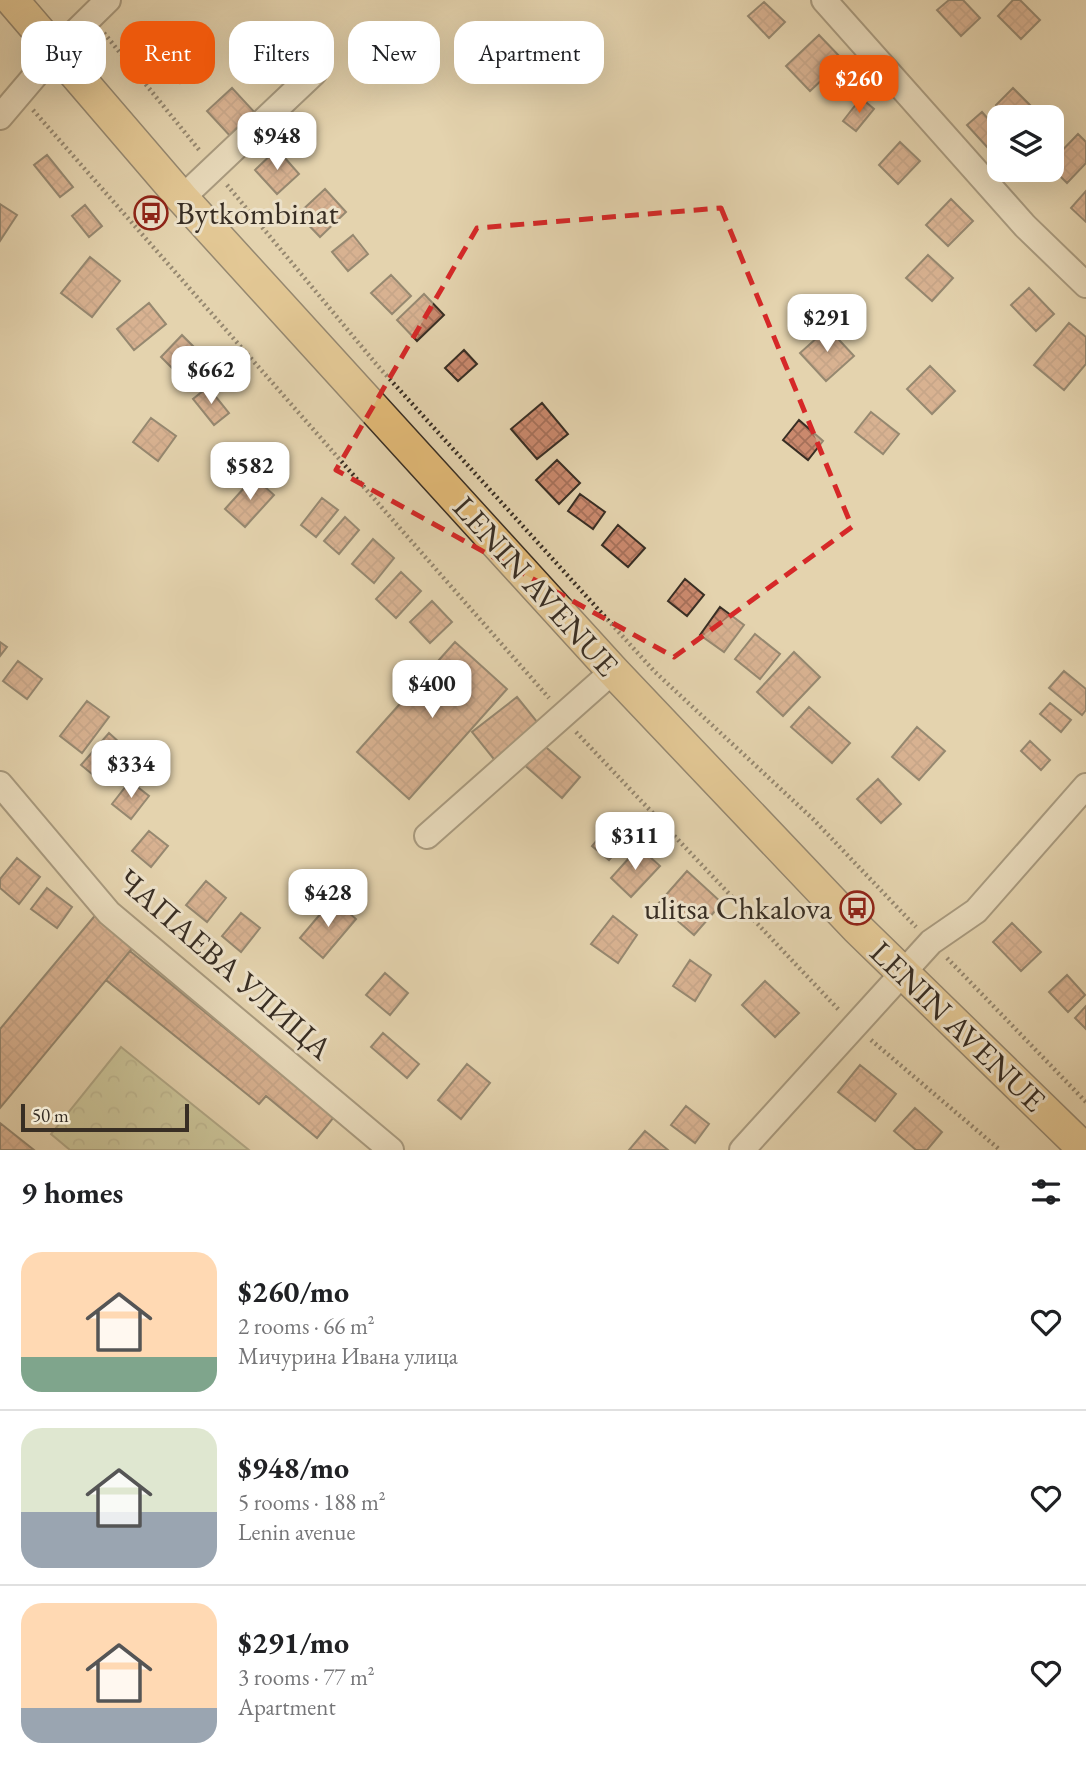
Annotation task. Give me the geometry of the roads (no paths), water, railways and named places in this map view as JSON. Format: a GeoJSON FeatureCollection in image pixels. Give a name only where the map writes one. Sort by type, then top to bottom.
{"type":"FeatureCollection","features":[{"type":"Feature","properties":{"kind":"main road","name":"LENIN AVENUE"},"geometry":{"type":"LineString","coordinates":[[12,0],[30,21]]}},
{"type":"Feature","properties":{"kind":"main road","name":"LENIN AVENUE"},"geometry":{"type":"LineString","coordinates":[[84,84],[182,198],[614,671],[857,928],[1085,1150]]}},
{"type":"Feature","properties":{"kind":"street"},"geometry":{"type":"LineString","coordinates":[[824,0],[1026,226],[1086,285]]}},
{"type":"Feature","properties":{"kind":"street"},"geometry":{"type":"LineString","coordinates":[[86,21],[100,8]]}},
{"type":"Feature","properties":{"kind":"street"},"geometry":{"type":"LineString","coordinates":[[0,117],[27,84]]}},
{"type":"Feature","properties":{"kind":"street"},"geometry":{"type":"LineString","coordinates":[[182,198],[302,84]]}},
{"type":"Feature","properties":{"kind":"street"},"geometry":{"type":"LineString","coordinates":[[427,836],[614,671]]}},
{"type":"Feature","properties":{"kind":"street","name":"ЧАПАЕВА УЛИЦА"},"geometry":{"type":"LineString","coordinates":[[0,784],[109,913],[391,1150]]}},
{"type":"Feature","properties":{"kind":"street"},"geometry":{"type":"LineString","coordinates":[[742,1150],[931,942],[976,911],[1086,786]]}},
{"type":"Feature","properties":{"kind":"place","name":"Bytkombinat"},"geometry":{"type":"Point","coordinates":[151,213]}},
{"type":"Feature","properties":{"kind":"place","name":"ulitsa Chkalova"},"geometry":{"type":"Point","coordinates":[857,908]}}]}
